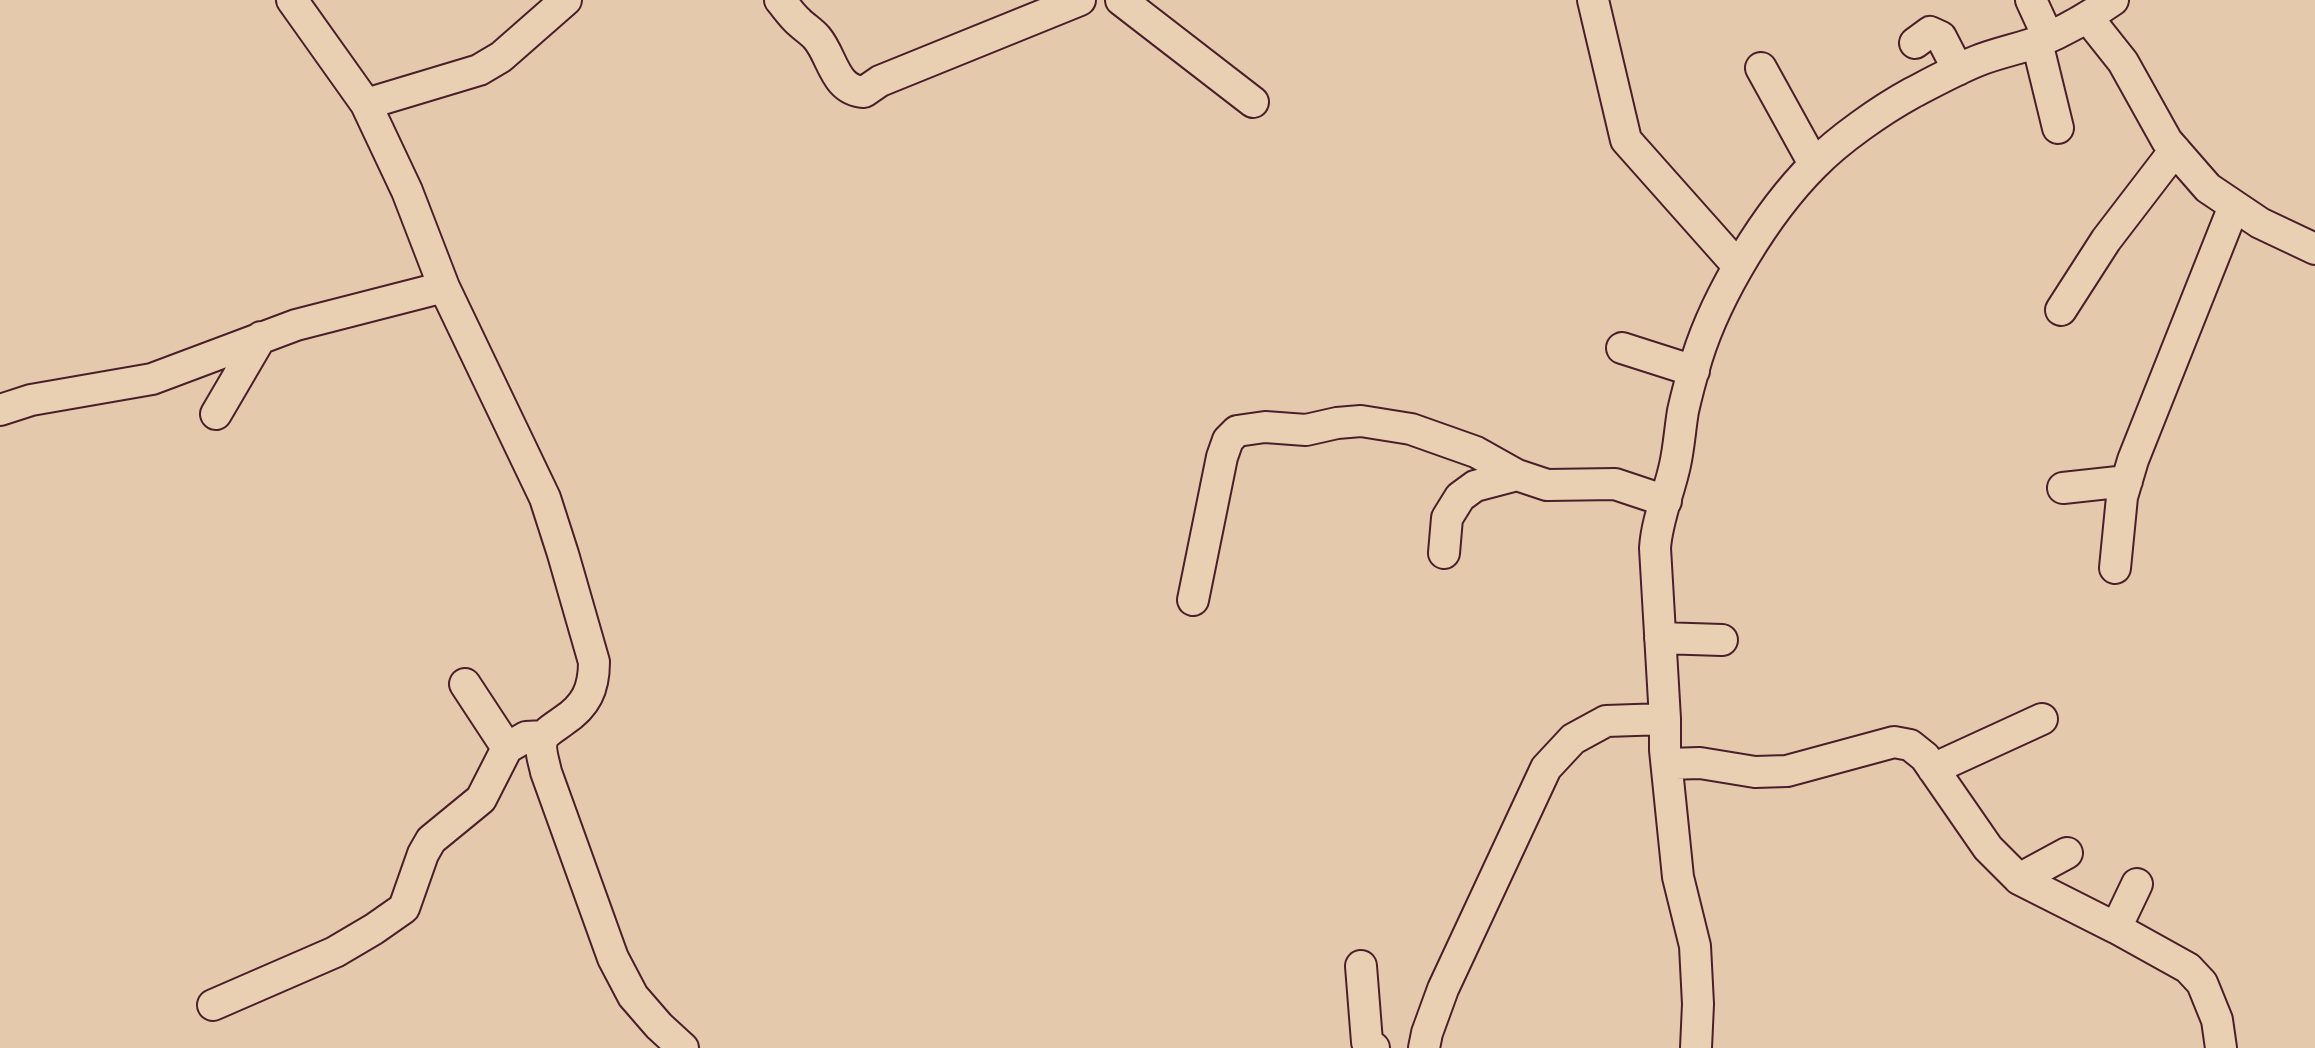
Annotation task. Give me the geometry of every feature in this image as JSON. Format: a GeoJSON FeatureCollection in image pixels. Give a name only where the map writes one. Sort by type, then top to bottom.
{"type":"FeatureCollection","features":[{"type":"Feature","properties":{"kind":"street"},"geometry":{"type":"LineString","coordinates":[[213,1005],[335,952],[375,929],[404,908],[423,854],[431,840],[480,799],[507,748],[526,737],[544,736],[577,712],[589,696],[594,676],[594,662],[545,498],[444,287],[407,191],[366,104],[292,0]]}},
{"type":"Feature","properties":{"kind":"street"},"geometry":{"type":"LineString","coordinates":[[366,104],[479,70],[501,57],[566,0]]}},
{"type":"Feature","properties":{"kind":"street"},"geometry":{"type":"LineString","coordinates":[[780,0],[816,37],[826,50],[834,70],[848,88],[864,92],[880,81],[1080,0]]}},
{"type":"Feature","properties":{"kind":"street"},"geometry":{"type":"LineString","coordinates":[[1121,0],[1253,102]]}},
{"type":"Feature","properties":{"kind":"street"},"geometry":{"type":"LineString","coordinates":[[1593,0],[1626,140],[1738,266]]}},
{"type":"Feature","properties":{"kind":"street"},"geometry":{"type":"LineString","coordinates":[[2031,0],[2042,40],[2058,129]]}},
{"type":"Feature","properties":{"kind":"street"},"geometry":{"type":"LineString","coordinates":[[1696,1048],[1698,1004],[1695,946],[1678,877],[1667,764],[1655,548],[1657,526],[1676,463],[1684,409],[1694,371],[1718,305],[1738,266],[1782,203],[1814,164],[1884,110],[1978,60],[2042,40],[2088,18],[2113,0]]}},
{"type":"Feature","properties":{"kind":"street"},"geometry":{"type":"LineString","coordinates":[[2088,18],[2123,62],[2167,141],[2208,188],[2260,223],[2309,238]]}},
{"type":"Feature","properties":{"kind":"street"},"geometry":{"type":"LineString","coordinates":[[1915,43],[1930,33],[1941,37],[1958,70]]}},
{"type":"Feature","properties":{"kind":"street"},"geometry":{"type":"LineString","coordinates":[[1761,68],[1814,164]]}},
{"type":"Feature","properties":{"kind":"street"},"geometry":{"type":"LineString","coordinates":[[2061,310],[2106,240],[2175,150]]}},
{"type":"Feature","properties":{"kind":"street"},"geometry":{"type":"LineString","coordinates":[[2115,568],[2122,497],[2133,460],[2234,206]]}},
{"type":"Feature","properties":{"kind":"street"},"geometry":{"type":"LineString","coordinates":[[0,410],[31,399],[152,379],[296,325],[444,287]]}},
{"type":"Feature","properties":{"kind":"street"},"geometry":{"type":"LineString","coordinates":[[216,414],[261,337]]}},
{"type":"Feature","properties":{"kind":"street"},"geometry":{"type":"LineString","coordinates":[[1622,348],[1694,371]]}},
{"type":"Feature","properties":{"kind":"street"},"geometry":{"type":"LineString","coordinates":[[1193,600],[1222,457],[1228,440],[1237,431],[1265,427],[1306,430],[1337,423],[1361,421],[1412,429],[1476,453],[1517,475],[1547,485],[1615,484],[1666,501]]}},
{"type":"Feature","properties":{"kind":"street"},"geometry":{"type":"LineString","coordinates":[[1444,553],[1447,518],[1460,496],[1475,486],[1517,475]]}},
{"type":"Feature","properties":{"kind":"street"},"geometry":{"type":"LineString","coordinates":[[2063,488],[2127,481]]}},
{"type":"Feature","properties":{"kind":"street"},"geometry":{"type":"LineString","coordinates":[[1660,638],[1722,640]]}},
{"type":"Feature","properties":{"kind":"street"},"geometry":{"type":"LineString","coordinates":[[465,684],[507,748]]}},
{"type":"Feature","properties":{"kind":"street"},"geometry":{"type":"LineString","coordinates":[[1424,1048],[1443,989],[1546,768],[1573,740],[1606,721],[1665,719]]}},
{"type":"Feature","properties":{"kind":"street"},"geometry":{"type":"LineString","coordinates":[[1933,769],[2042,719]]}},
{"type":"Feature","properties":{"kind":"street"},"geometry":{"type":"LineString","coordinates":[[544,736],[541,747],[546,772],[613,958],[633,996],[678,1046]]}},
{"type":"Feature","properties":{"kind":"street"},"geometry":{"type":"LineString","coordinates":[[1667,764],[1700,763],[1755,772],[1787,771],[1894,742],[1910,745],[1925,757],[1988,848],[2019,879],[2116,928],[2188,968],[2202,983],[2217,1020],[2221,1048]]}},
{"type":"Feature","properties":{"kind":"street"},"geometry":{"type":"LineString","coordinates":[[2019,879],[2067,853]]}},
{"type":"Feature","properties":{"kind":"street"},"geometry":{"type":"LineString","coordinates":[[2116,928],[2137,884]]}},
{"type":"Feature","properties":{"kind":"street"},"geometry":{"type":"LineString","coordinates":[[1361,966],[1367,1042],[1374,1048]]}}]}
